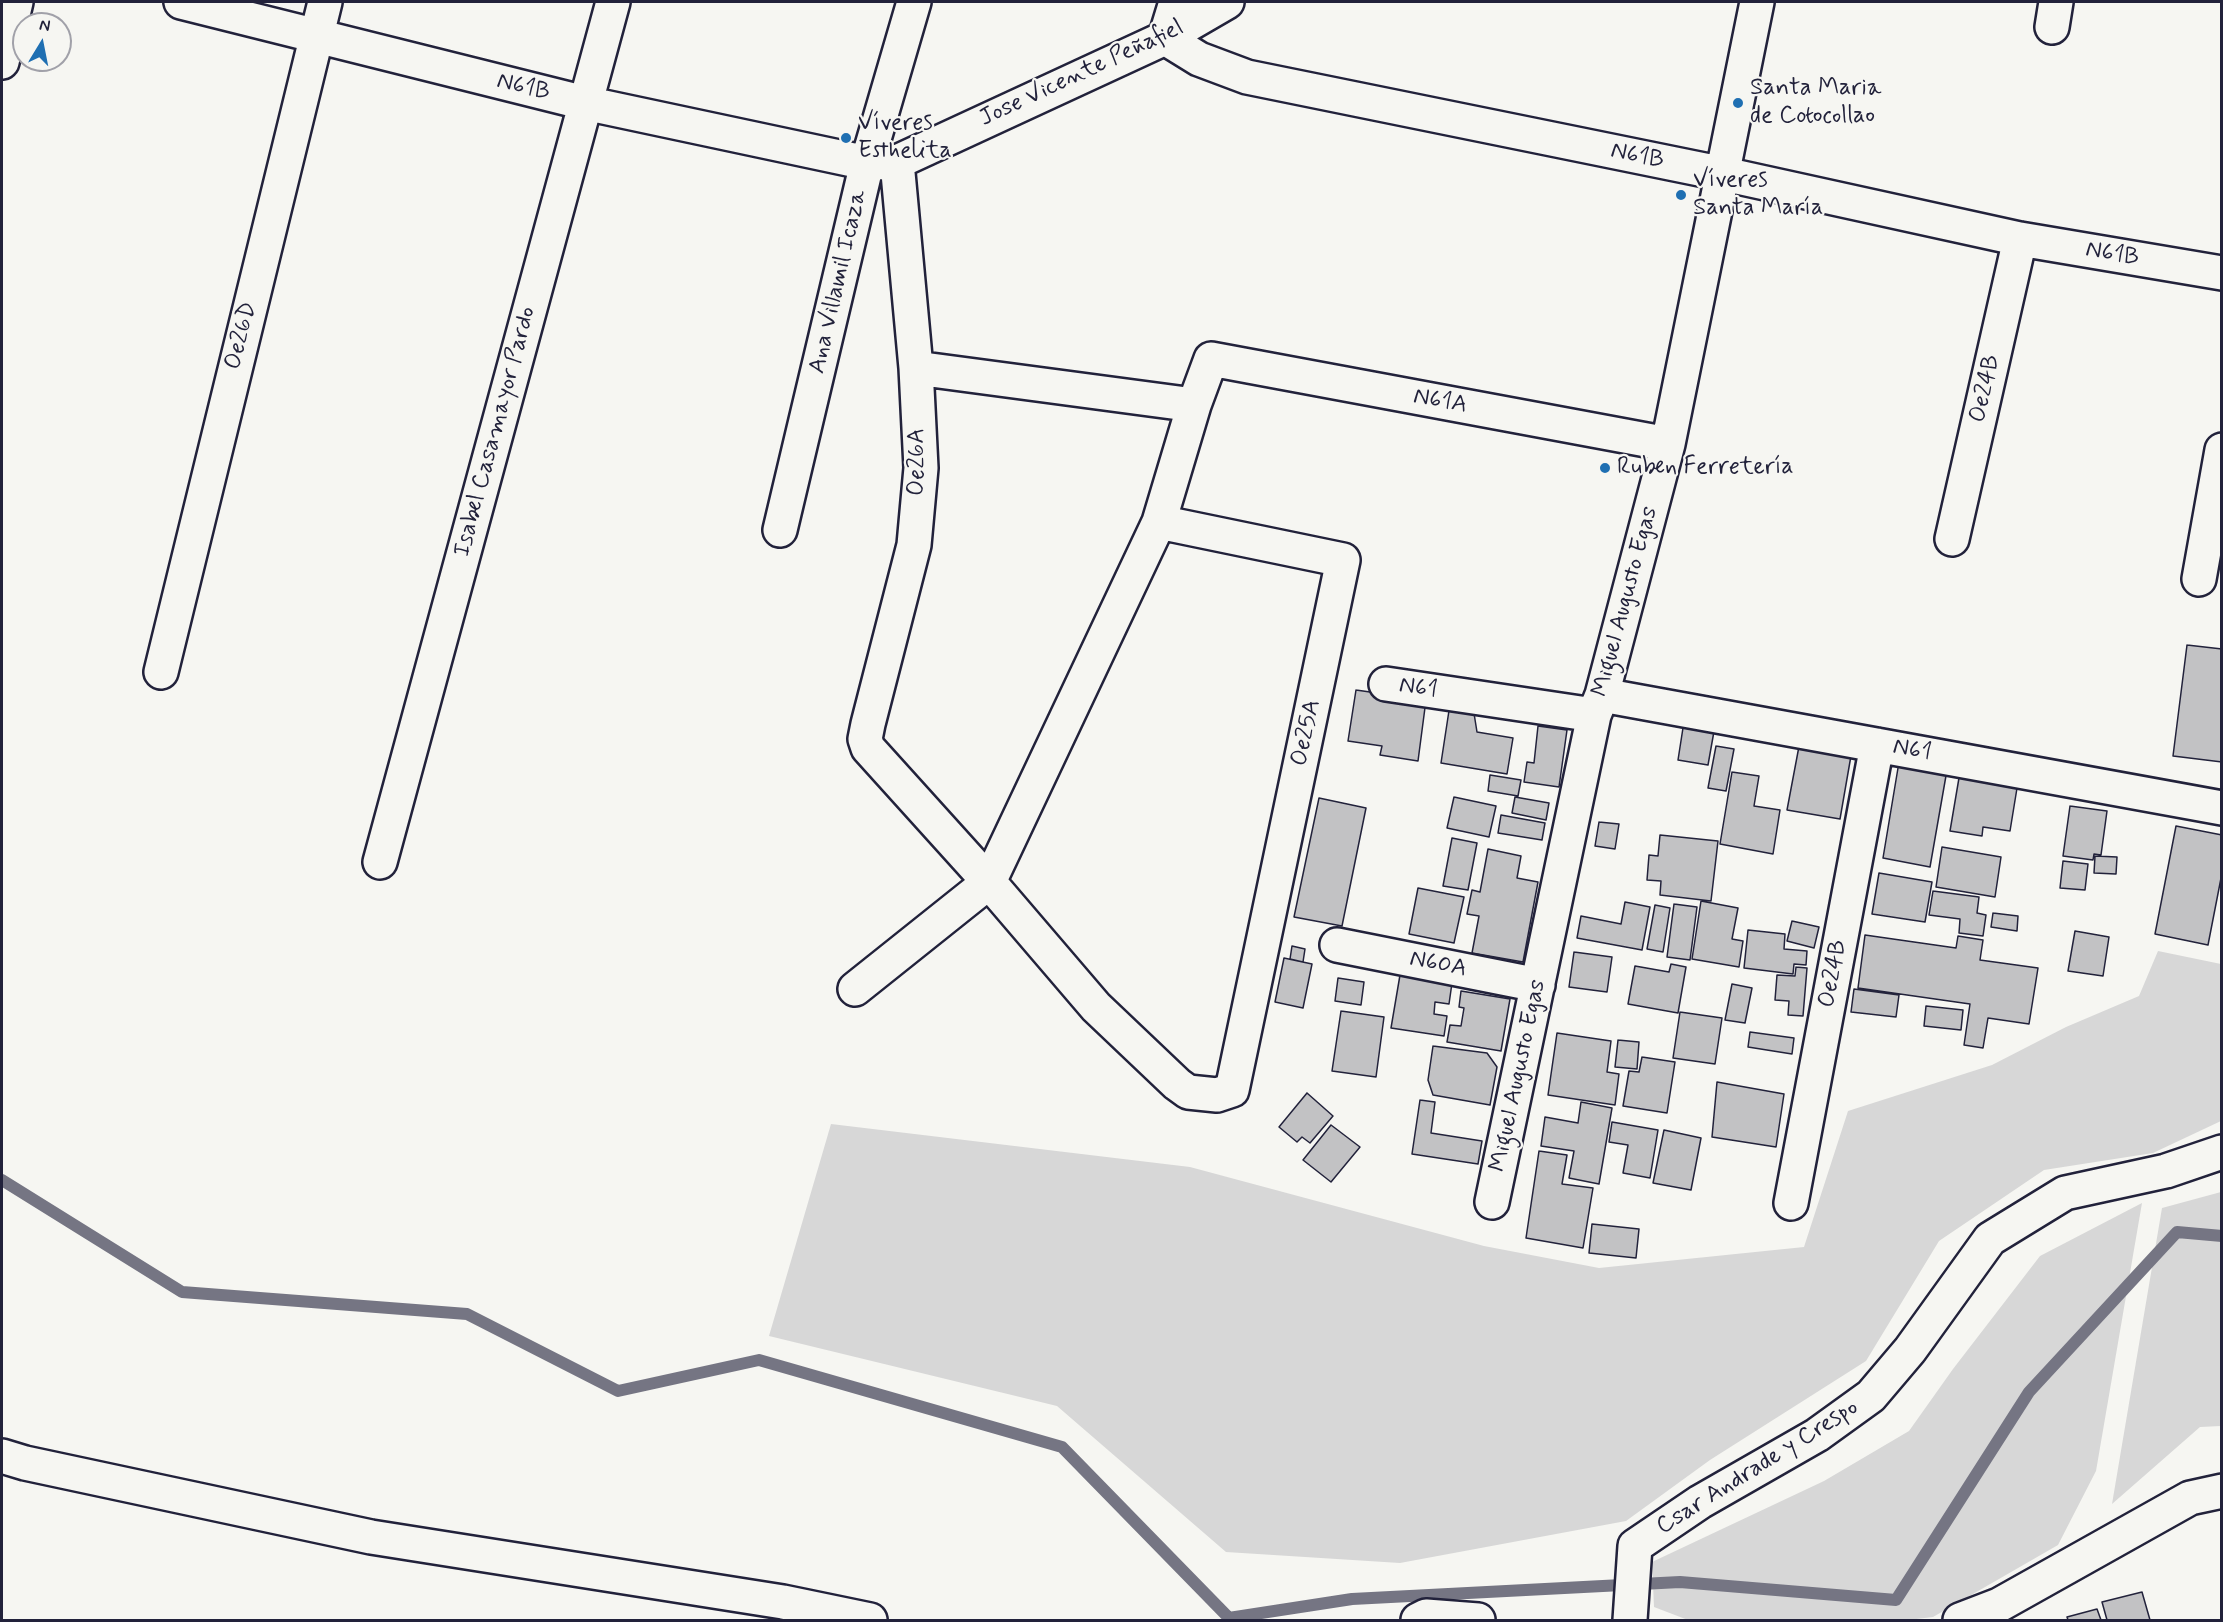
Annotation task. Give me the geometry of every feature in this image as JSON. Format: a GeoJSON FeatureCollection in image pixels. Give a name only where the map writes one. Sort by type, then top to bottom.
{"type":"FeatureCollection","features":[{"type":"Feature","properties":{"kind":"street"},"geometry":{"type":"LineString","coordinates":[[2,62],[16,2]]}},
{"type":"Feature","properties":{"kind":"street","name":"N61B"},"geometry":{"type":"LineString","coordinates":[[181,2],[585,103],[882,162]]}},
{"type":"Feature","properties":{"kind":"street","name":"Oe26D"},"geometry":{"type":"LineString","coordinates":[[161,672],[325,2]]}},
{"type":"Feature","properties":{"kind":"street","name":"Isabel Casamayor Pardo"},"geometry":{"type":"LineString","coordinates":[[380,862],[613,2]]}},
{"type":"Feature","properties":{"kind":"street","name":"Ana Villamil Icaza"},"geometry":{"type":"LineString","coordinates":[[780,530],[882,162],[914,2]]}},
{"type":"Feature","properties":{"kind":"street"},"geometry":{"type":"LineString","coordinates":[[1165,38],[1176,2]]}},
{"type":"Feature","properties":{"kind":"street","name":"Jose Vicente Peñafiel"},"geometry":{"type":"LineString","coordinates":[[882,162],[1165,38],[1227,2]]}},
{"type":"Feature","properties":{"kind":"street","name":"Miguel Augusto Egas"},"geometry":{"type":"LineString","coordinates":[[1492,1202],[1598,705],[1668,444],[1757,2]]}},
{"type":"Feature","properties":{"kind":"street","name":"N61B"},"geometry":{"type":"LineString","coordinates":[[1165,38],[1199,59],[1247,77],[1724,174],[2020,239],[2222,273]]}},
{"type":"Feature","properties":{"kind":"street","name":"Oe26A"},"geometry":{"type":"LineString","coordinates":[[882,162],[916,368],[921,468],[914,545],[865,739],[872,755],[989,882]]}},
{"type":"Feature","properties":{"kind":"street","name":"Oe24B"},"geometry":{"type":"LineString","coordinates":[[1952,539],[2020,239]]}},
{"type":"Feature","properties":{"kind":"street","name":"N61A"},"geometry":{"type":"LineString","coordinates":[[1194,405],[1211,359],[1668,444]]}},
{"type":"Feature","properties":{"kind":"street"},"geometry":{"type":"LineString","coordinates":[[855,990],[989,882],[1159,522],[1194,405],[916,368]]}},
{"type":"Feature","properties":{"kind":"street"},"geometry":{"type":"LineString","coordinates":[[2199,579],[2222,450]]}},
{"type":"Feature","properties":{"kind":"street","name":"Oe25A"},"geometry":{"type":"LineString","coordinates":[[989,882],[1096,1007],[1167,1076],[1188,1092],[1217,1095],[1232,1090],[1343,560],[1159,522]]}},
{"type":"Feature","properties":{"kind":"street","name":"N61"},"geometry":{"type":"LineString","coordinates":[[1386,684],[1598,705],[1877,745],[2222,808]]}},
{"type":"Feature","properties":{"kind":"street","name":"Oe24B"},"geometry":{"type":"LineString","coordinates":[[1791,1203],[1877,745]]}},
{"type":"Feature","properties":{"kind":"street","name":"N60A"},"geometry":{"type":"LineString","coordinates":[[1337,945],[1538,985]]}},
{"type":"Feature","properties":{"kind":"street","name":"Csar Andrade y Crespo"},"geometry":{"type":"LineString","coordinates":[[1630,1620],[1635,1546],[1700,1502],[1817,1435],[1871,1396],[1910,1350],[1990,1239],[2065,1193],[2166,1171],[2222,1152]]}},
{"type":"Feature","properties":{"kind":"street"},"geometry":{"type":"LineString","coordinates":[[2,1455],[25,1463],[371,1537],[783,1602],[870,1620]]}},
{"type":"Feature","properties":{"kind":"street"},"geometry":{"type":"LineString","coordinates":[[1960,1620],[2000,1605],[2190,1498],[2222,1491]]}},
{"type":"Feature","properties":{"kind":"street"},"geometry":{"type":"LineString","coordinates":[[1418,1620],[1426,1616],[1478,1620]]}},
{"type":"Feature","properties":{"kind":"shaded area"},"geometry":{"type":"Polygon","coordinates":[[[2158,951],[2221,964],[2221,1121],[2153,1153],[2044,1170],[1939,1241],[1866,1361],[1710,1460],[1626,1521],[1400,1563],[1226,1552],[1057,1406],[769,1336],[831,1124],[1190,1167],[1484,1246],[1599,1268],[1804,1247],[1848,1111],[1992,1065],[2066,1027],[2139,996],[2158,951]]]}},
{"type":"Feature","properties":{"kind":"shaded area"},"geometry":{"type":"Polygon","coordinates":[[[2221,1192],[2221,1426],[2200,1427],[2112,1504],[2162,1208],[2221,1192]]]}},
{"type":"Feature","properties":{"kind":"shaded area"},"geometry":{"type":"Polygon","coordinates":[[[2142,1203],[2096,1471],[2058,1545],[1933,1617],[1908,1620],[1688,1620],[1654,1607],[1652,1562],[1824,1481],[1909,1431],[1953,1369],[2040,1256],[2142,1203]]]}},
{"type":"Feature","properties":{"kind":"building"},"geometry":{"type":"Polygon","coordinates":[[[2187,645],[2222,649],[2222,762],[2173,756],[2187,645]]]}},
{"type":"Feature","properties":{"kind":"building"},"geometry":{"type":"Polygon","coordinates":[[[1356,690],[1426,700],[1418,761],[1380,755],[1382,746],[1348,741],[1356,690]]]}},
{"type":"Feature","properties":{"kind":"building"},"geometry":{"type":"Polygon","coordinates":[[[1450,704],[1473,707],[1477,732],[1513,738],[1507,774],[1441,763],[1450,704]]]}},
{"type":"Feature","properties":{"kind":"building"},"geometry":{"type":"Polygon","coordinates":[[[1685,715],[1716,720],[1708,765],[1678,760],[1685,715]]]}},
{"type":"Feature","properties":{"kind":"building"},"geometry":{"type":"Polygon","coordinates":[[[1538,726],[1567,730],[1559,787],[1524,782],[1527,762],[1534,763],[1538,726]]]}},
{"type":"Feature","properties":{"kind":"building"},"geometry":{"type":"Polygon","coordinates":[[[1800,741],[1852,750],[1840,819],[1787,810],[1800,741]]]}},
{"type":"Feature","properties":{"kind":"building"},"geometry":{"type":"Polygon","coordinates":[[[1716,746],[1734,749],[1726,791],[1708,788],[1716,746]]]}},
{"type":"Feature","properties":{"kind":"building"},"geometry":{"type":"Polygon","coordinates":[[[1899,762],[1947,770],[1930,867],[1883,858],[1899,762]]]}},
{"type":"Feature","properties":{"kind":"building"},"geometry":{"type":"Polygon","coordinates":[[[1732,772],[1759,776],[1754,806],[1780,810],[1773,854],[1720,844],[1732,772]]]}},
{"type":"Feature","properties":{"kind":"building"},"geometry":{"type":"Polygon","coordinates":[[[1960,772],[2018,782],[2010,831],[1983,827],[1982,836],[1950,831],[1960,772]]]}},
{"type":"Feature","properties":{"kind":"building"},"geometry":{"type":"Polygon","coordinates":[[[1490,775],[1521,780],[1518,796],[1488,791],[1490,775]]]}},
{"type":"Feature","properties":{"kind":"building"},"geometry":{"type":"Polygon","coordinates":[[[1454,797],[1496,806],[1489,837],[1447,828],[1454,797]]]}},
{"type":"Feature","properties":{"kind":"building"},"geometry":{"type":"Polygon","coordinates":[[[1515,797],[1549,803],[1546,820],[1512,813],[1515,797]]]}},
{"type":"Feature","properties":{"kind":"building"},"geometry":{"type":"Polygon","coordinates":[[[1319,798],[1366,808],[1342,926],[1294,917],[1319,798]]]}},
{"type":"Feature","properties":{"kind":"building"},"geometry":{"type":"Polygon","coordinates":[[[2070,806],[2107,811],[2101,855],[2094,854],[2093,860],[2063,856],[2070,806]]]}},
{"type":"Feature","properties":{"kind":"building"},"geometry":{"type":"Polygon","coordinates":[[[1501,815],[1545,823],[1542,840],[1498,833],[1501,815]]]}},
{"type":"Feature","properties":{"kind":"building"},"geometry":{"type":"Polygon","coordinates":[[[1599,822],[1619,824],[1615,849],[1595,846],[1599,822]]]}},
{"type":"Feature","properties":{"kind":"building"},"geometry":{"type":"Polygon","coordinates":[[[2176,826],[2222,835],[2222,873],[2208,945],[2155,934],[2176,826]]]}},
{"type":"Feature","properties":{"kind":"building"},"geometry":{"type":"Polygon","coordinates":[[[1660,835],[1718,841],[1711,901],[1660,895],[1661,881],[1647,880],[1649,855],[1658,856],[1660,835]]]}},
{"type":"Feature","properties":{"kind":"building"},"geometry":{"type":"Polygon","coordinates":[[[1452,838],[1477,843],[1468,890],[1443,886],[1452,838]]]}},
{"type":"Feature","properties":{"kind":"building"},"geometry":{"type":"Polygon","coordinates":[[[1942,847],[2001,857],[1995,897],[1936,887],[1942,847]]]}},
{"type":"Feature","properties":{"kind":"building"},"geometry":{"type":"Polygon","coordinates":[[[1488,849],[1521,856],[1517,878],[1538,882],[1523,962],[1472,953],[1479,916],[1467,914],[1472,890],[1480,892],[1488,849]]]}},
{"type":"Feature","properties":{"kind":"building"},"geometry":{"type":"Polygon","coordinates":[[[2095,856],[2117,857],[2116,874],[2094,873],[2095,856]]]}},
{"type":"Feature","properties":{"kind":"building"},"geometry":{"type":"Polygon","coordinates":[[[2063,861],[2088,864],[2085,890],[2060,888],[2063,861]]]}},
{"type":"Feature","properties":{"kind":"building"},"geometry":{"type":"Polygon","coordinates":[[[1879,873],[1932,882],[1925,922],[1872,914],[1879,873]]]}},
{"type":"Feature","properties":{"kind":"building"},"geometry":{"type":"Polygon","coordinates":[[[1418,888],[1464,897],[1454,943],[1409,934],[1418,888]]]}},
{"type":"Feature","properties":{"kind":"building"},"geometry":{"type":"Polygon","coordinates":[[[1933,891],[1979,897],[1977,913],[1986,915],[1983,936],[1959,933],[1960,919],[1929,915],[1933,891]]]}},
{"type":"Feature","properties":{"kind":"building"},"geometry":{"type":"Polygon","coordinates":[[[1701,901],[1738,908],[1732,939],[1743,941],[1739,967],[1692,959],[1701,901]]]}},
{"type":"Feature","properties":{"kind":"building"},"geometry":{"type":"Polygon","coordinates":[[[1625,902],[1650,907],[1642,950],[1577,938],[1581,916],[1621,924],[1625,902]]]}},
{"type":"Feature","properties":{"kind":"building"},"geometry":{"type":"Polygon","coordinates":[[[1674,904],[1697,907],[1690,960],[1667,957],[1674,904]]]}},
{"type":"Feature","properties":{"kind":"building"},"geometry":{"type":"Polygon","coordinates":[[[1655,905],[1670,908],[1663,952],[1647,949],[1655,905]]]}},
{"type":"Feature","properties":{"kind":"building"},"geometry":{"type":"Polygon","coordinates":[[[1993,913],[2018,916],[2017,931],[1991,927],[1993,913]]]}},
{"type":"Feature","properties":{"kind":"building"},"geometry":{"type":"Polygon","coordinates":[[[1792,921],[1819,927],[1814,948],[1787,941],[1792,921]]]}},
{"type":"Feature","properties":{"kind":"building"},"geometry":{"type":"Polygon","coordinates":[[[1748,930],[1785,934],[1784,949],[1807,951],[1806,965],[1794,964],[1793,974],[1744,968],[1748,930]]]}},
{"type":"Feature","properties":{"kind":"building"},"geometry":{"type":"Polygon","coordinates":[[[2075,931],[2109,937],[2103,976],[2068,971],[2075,931]]]}},
{"type":"Feature","properties":{"kind":"building"},"geometry":{"type":"Polygon","coordinates":[[[1865,935],[1956,948],[1958,936],[1983,940],[1980,960],[2038,968],[2029,1024],[1988,1018],[1983,1048],[1964,1045],[1970,1004],[1858,988],[1865,935]]]}},
{"type":"Feature","properties":{"kind":"building"},"geometry":{"type":"Polygon","coordinates":[[[1292,946],[1305,949],[1303,962],[1290,959],[1292,946]]]}},
{"type":"Feature","properties":{"kind":"building"},"geometry":{"type":"Polygon","coordinates":[[[1574,952],[1612,957],[1607,992],[1569,987],[1574,952]]]}},
{"type":"Feature","properties":{"kind":"building"},"geometry":{"type":"Polygon","coordinates":[[[1284,958],[1312,964],[1303,1008],[1275,1002],[1284,958]]]}},
{"type":"Feature","properties":{"kind":"building"},"geometry":{"type":"Polygon","coordinates":[[[1671,964],[1686,967],[1678,1013],[1628,1004],[1635,966],[1669,972],[1671,964]]]}},
{"type":"Feature","properties":{"kind":"building"},"geometry":{"type":"Polygon","coordinates":[[[1796,967],[1807,968],[1803,1016],[1788,1015],[1789,1001],[1775,1000],[1777,975],[1795,976],[1796,967]]]}},
{"type":"Feature","properties":{"kind":"building"},"geometry":{"type":"Polygon","coordinates":[[[1400,975],[1452,983],[1449,1004],[1435,1002],[1434,1014],[1447,1016],[1444,1036],[1391,1028],[1400,975]]]}},
{"type":"Feature","properties":{"kind":"building"},"geometry":{"type":"Polygon","coordinates":[[[1338,978],[1364,982],[1361,1005],[1335,1001],[1338,978]]]}},
{"type":"Feature","properties":{"kind":"building"},"geometry":{"type":"Polygon","coordinates":[[[1732,984],[1752,988],[1745,1023],[1725,1020],[1732,984]]]}},
{"type":"Feature","properties":{"kind":"building"},"geometry":{"type":"Polygon","coordinates":[[[1854,989],[1899,995],[1896,1017],[1851,1012],[1854,989]]]}},
{"type":"Feature","properties":{"kind":"building"},"geometry":{"type":"Polygon","coordinates":[[[1461,991],[1510,999],[1501,1051],[1447,1042],[1450,1025],[1461,1026],[1464,1008],[1459,1007],[1461,991]]]}},
{"type":"Feature","properties":{"kind":"building"},"geometry":{"type":"Polygon","coordinates":[[[1926,1006],[1963,1010],[1961,1030],[1924,1026],[1926,1006]]]}},
{"type":"Feature","properties":{"kind":"building"},"geometry":{"type":"Polygon","coordinates":[[[1341,1011],[1384,1017],[1376,1077],[1332,1071],[1341,1011]]]}},
{"type":"Feature","properties":{"kind":"building"},"geometry":{"type":"Polygon","coordinates":[[[1680,1012],[1722,1018],[1715,1064],[1673,1058],[1680,1012]]]}},
{"type":"Feature","properties":{"kind":"building"},"geometry":{"type":"Polygon","coordinates":[[[1750,1032],[1794,1038],[1792,1054],[1748,1047],[1750,1032]]]}},
{"type":"Feature","properties":{"kind":"building"},"geometry":{"type":"Polygon","coordinates":[[[1557,1033],[1611,1041],[1607,1072],[1619,1074],[1615,1105],[1548,1095],[1557,1033]]]}},
{"type":"Feature","properties":{"kind":"building"},"geometry":{"type":"Polygon","coordinates":[[[1618,1040],[1639,1042],[1637,1069],[1615,1067],[1618,1040]]]}},
{"type":"Feature","properties":{"kind":"building"},"geometry":{"type":"Polygon","coordinates":[[[1433,1046],[1487,1053],[1497,1067],[1490,1105],[1433,1095],[1428,1080],[1433,1046]]]}},
{"type":"Feature","properties":{"kind":"building"},"geometry":{"type":"Polygon","coordinates":[[[1642,1057],[1675,1062],[1667,1113],[1623,1106],[1629,1071],[1639,1072],[1642,1057]]]}},
{"type":"Feature","properties":{"kind":"building"},"geometry":{"type":"Polygon","coordinates":[[[1717,1082],[1784,1094],[1776,1147],[1712,1137],[1717,1082]]]}},
{"type":"Feature","properties":{"kind":"building"},"geometry":{"type":"Polygon","coordinates":[[[1307,1093],[1333,1116],[1310,1143],[1302,1137],[1297,1142],[1279,1127],[1307,1093]]]}},
{"type":"Feature","properties":{"kind":"building"},"geometry":{"type":"Polygon","coordinates":[[[1420,1100],[1435,1102],[1431,1133],[1482,1141],[1478,1164],[1412,1154],[1420,1100]]]}},
{"type":"Feature","properties":{"kind":"building"},"geometry":{"type":"Polygon","coordinates":[[[1581,1102],[1612,1108],[1599,1184],[1569,1178],[1574,1151],[1541,1146],[1545,1117],[1578,1123],[1581,1102]]]}},
{"type":"Feature","properties":{"kind":"building"},"geometry":{"type":"Polygon","coordinates":[[[1612,1122],[1658,1130],[1650,1178],[1623,1173],[1628,1145],[1609,1142],[1612,1122]]]}},
{"type":"Feature","properties":{"kind":"building"},"geometry":{"type":"Polygon","coordinates":[[[1331,1125],[1360,1147],[1331,1182],[1303,1160],[1331,1125]]]}},
{"type":"Feature","properties":{"kind":"building"},"geometry":{"type":"Polygon","coordinates":[[[1664,1130],[1701,1138],[1691,1190],[1653,1183],[1664,1130]]]}},
{"type":"Feature","properties":{"kind":"building"},"geometry":{"type":"Polygon","coordinates":[[[1539,1151],[1567,1155],[1562,1184],[1593,1188],[1583,1248],[1526,1238],[1539,1151]]]}},
{"type":"Feature","properties":{"kind":"building"},"geometry":{"type":"Polygon","coordinates":[[[1592,1224],[1639,1229],[1636,1258],[1589,1253],[1592,1224]]]}},
{"type":"Feature","properties":{"kind":"building"},"geometry":{"type":"Polygon","coordinates":[[[2142,1592],[2150,1620],[2107,1620],[2102,1602],[2142,1592]]]}},
{"type":"Feature","properties":{"kind":"building"},"geometry":{"type":"Polygon","coordinates":[[[2097,1609],[2101,1620],[2068,1620],[2067,1617],[2097,1609]]]}},
{"type":"Feature","properties":{"kind":"waterway"},"geometry":{"type":"LineString","coordinates":[[2,1180],[182,1292],[467,1314],[618,1391],[759,1360],[1062,1447],[1229,1618],[1352,1599],[1680,1582],[1896,1600],[2029,1392],[2177,1232],[2222,1236]]}},
{"type":"Feature","properties":{"kind":"place","name":"Santa Maria de Cotocollao"},"geometry":{"type":"Point","coordinates":[1738,103]}},
{"type":"Feature","properties":{"kind":"place","name":"Víveres Esthelita"},"geometry":{"type":"Point","coordinates":[846,138]}},
{"type":"Feature","properties":{"kind":"place","name":"Víveres Santa María"},"geometry":{"type":"Point","coordinates":[1681,195]}},
{"type":"Feature","properties":{"kind":"place","name":"Ruben Ferretería"},"geometry":{"type":"Point","coordinates":[1605,468]}}]}
